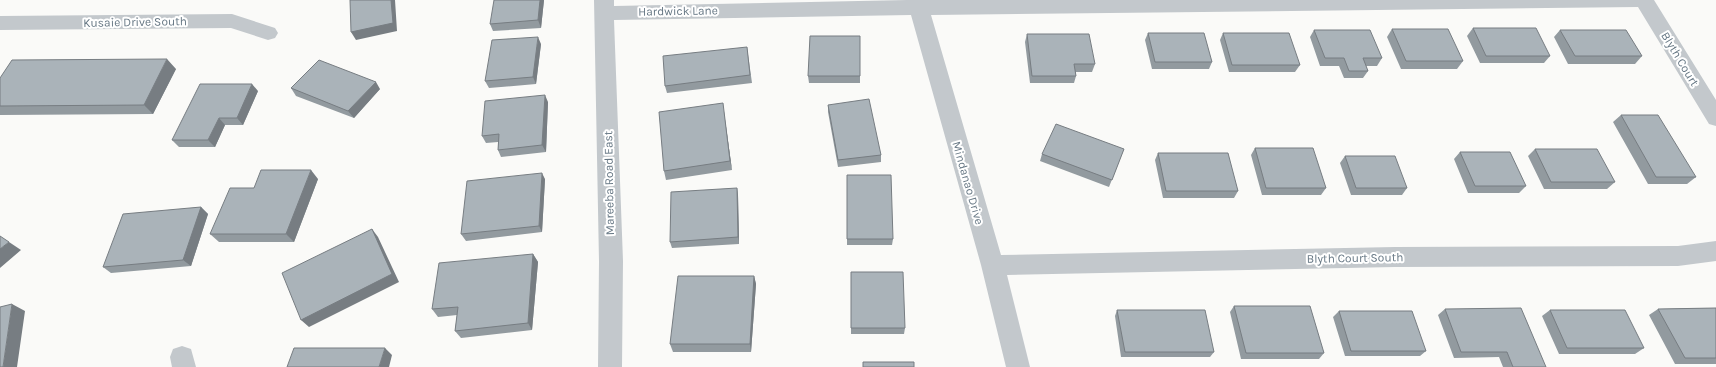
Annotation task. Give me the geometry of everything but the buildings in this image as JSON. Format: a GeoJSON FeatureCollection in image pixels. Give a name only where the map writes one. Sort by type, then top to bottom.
{"type":"FeatureCollection","features":[{"type":"Feature","properties":{"kind":"street","name":"Hardwick Lane"},"geometry":{"type":"LineString","coordinates":[[605,6],[1639,0]]}},
{"type":"Feature","properties":{"kind":"street","name":"Blyth Court"},"geometry":{"type":"LineString","coordinates":[[1644,0],[1716,118]]}},
{"type":"Feature","properties":{"kind":"street","name":"Mindanao Drive"},"geometry":{"type":"LineString","coordinates":[[918,4],[993,265],[1018,367]]}},
{"type":"Feature","properties":{"kind":"street","name":"Mareeba Road East"},"geometry":{"type":"LineString","coordinates":[[605,6],[611,253],[610,367]]}},
{"type":"Feature","properties":{"kind":"street","name":"Kusaie Drive South"},"geometry":{"type":"LineString","coordinates":[[0,23],[232,21],[268,33]]}},
{"type":"Feature","properties":{"kind":"street","name":"Blyth Court South"},"geometry":{"type":"LineString","coordinates":[[993,265],[1395,257],[1678,256],[1716,251]]}}]}
